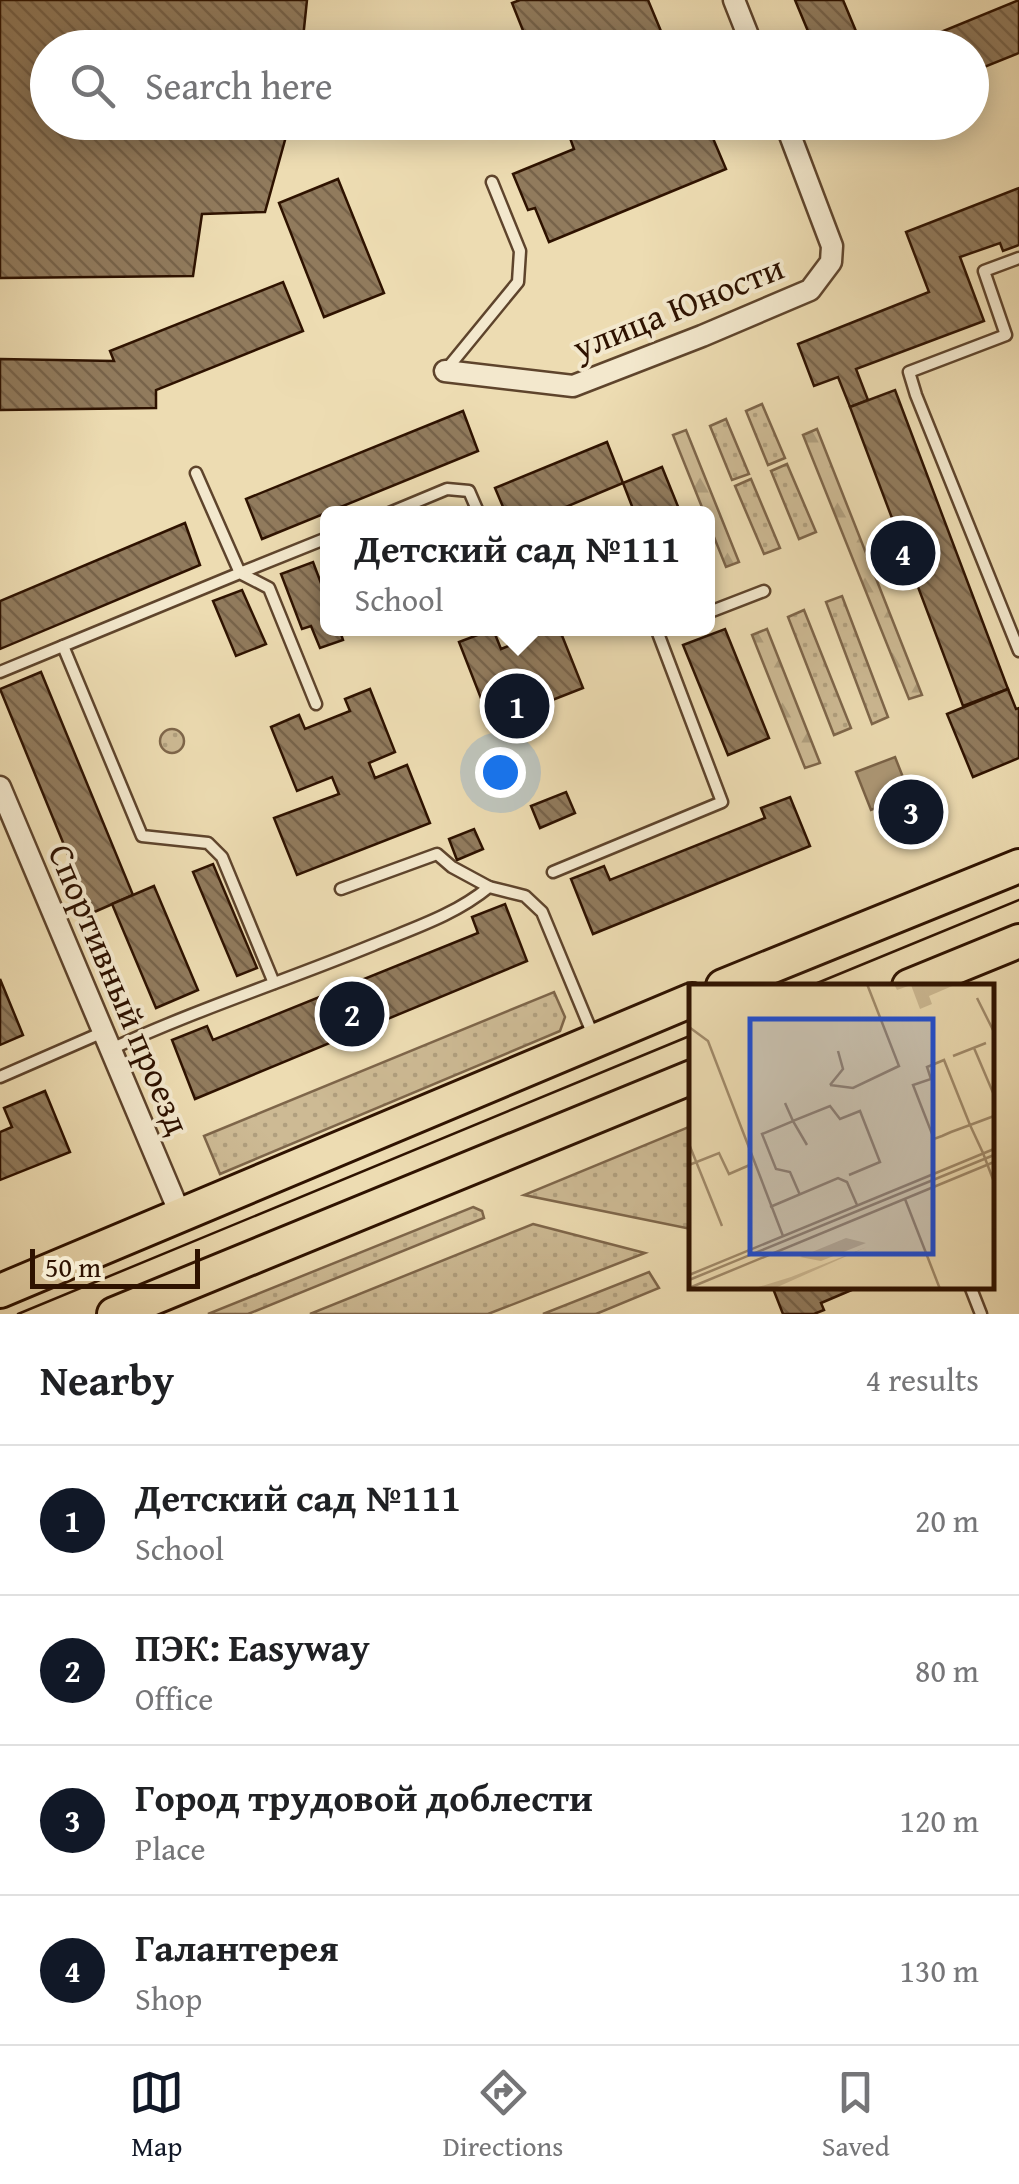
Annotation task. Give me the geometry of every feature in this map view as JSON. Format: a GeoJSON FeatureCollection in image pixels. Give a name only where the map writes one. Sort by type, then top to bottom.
{"type":"FeatureCollection","features":[{"type":"Feature","properties":{"kind":"highway"},"geometry":{"type":"LineString","coordinates":[[728,984],[1019,866]]}},
{"type":"Feature","properties":{"kind":"highway"},"geometry":{"type":"LineString","coordinates":[[914,984],[1019,941]]}},
{"type":"Feature","properties":{"kind":"highway"},"geometry":{"type":"LineString","coordinates":[[0,1291],[689,1001]]}},
{"type":"Feature","properties":{"kind":"highway"},"geometry":{"type":"LineString","coordinates":[[114,1314],[689,1077]]}},
{"type":"Feature","properties":{"kind":"street"},"geometry":{"type":"LineString","coordinates":[[734,0],[746,30]]}},
{"type":"Feature","properties":{"kind":"street","name":"улица Юности"},"geometry":{"type":"LineString","coordinates":[[445,371],[572,386],[810,290],[831,262],[832,246],[791,140]]}},
{"type":"Feature","properties":{"kind":"street","name":"Спортивный проезд"},"geometry":{"type":"LineString","coordinates":[[0,788],[5,814],[181,1216]]}},
{"type":"Feature","properties":{"kind":"lane"},"geometry":{"type":"LineString","coordinates":[[445,371],[518,282],[520,250],[492,182]]}},
{"type":"Feature","properties":{"kind":"lane"},"geometry":{"type":"LineString","coordinates":[[1019,258],[984,272],[1006,335],[910,372],[916,396],[1019,651]]}},
{"type":"Feature","properties":{"kind":"lane"},"geometry":{"type":"LineString","coordinates":[[196,473],[240,572],[270,588],[316,704]]}},
{"type":"Feature","properties":{"kind":"lane"},"geometry":{"type":"LineString","coordinates":[[407,506],[447,490],[469,490],[476,506]]}},
{"type":"Feature","properties":{"kind":"lane"},"geometry":{"type":"LineString","coordinates":[[0,672],[320,541]]}},
{"type":"Feature","properties":{"kind":"lane"},"geometry":{"type":"LineString","coordinates":[[715,610],[764,591]]}},
{"type":"Feature","properties":{"kind":"lane"},"geometry":{"type":"LineString","coordinates":[[553,872],[722,802],[659,636]]}},
{"type":"Feature","properties":{"kind":"lane"},"geometry":{"type":"LineString","coordinates":[[63,646],[142,836],[208,842],[222,856],[274,983]]}},
{"type":"Feature","properties":{"kind":"lane"},"geometry":{"type":"LineString","coordinates":[[341,889],[438,854],[452,867],[489,887],[525,896],[542,912],[596,1040]]}},
{"type":"Feature","properties":{"kind":"lane"},"geometry":{"type":"LineString","coordinates":[[0,1077],[158,1027],[274,983],[464,908],[489,887]]}},
{"type":"Feature","properties":{"kind":"lane"},"geometry":{"type":"LineString","coordinates":[[971,1289],[981,1314]]}},
{"type":"Feature","properties":{"kind":"green space"},"geometry":{"type":"Polygon","coordinates":[[[762,404],[785,458],[768,465],[746,411],[762,404]]]}},
{"type":"Feature","properties":{"kind":"green space"},"geometry":{"type":"Polygon","coordinates":[[[726,419],[749,474],[732,480],[710,426],[726,419]]]}},
{"type":"Feature","properties":{"kind":"green space"},"geometry":{"type":"Polygon","coordinates":[[[817,429],[922,695],[909,699],[803,435],[817,429]]]}},
{"type":"Feature","properties":{"kind":"green space"},"geometry":{"type":"Polygon","coordinates":[[[686,430],[739,562],[726,567],[715,540],[715,506],[702,506],[673,435],[686,430]]]}},
{"type":"Feature","properties":{"kind":"green space"},"geometry":{"type":"Polygon","coordinates":[[[787,464],[816,532],[799,539],[771,471],[787,464]]]}},
{"type":"Feature","properties":{"kind":"green space"},"geometry":{"type":"Polygon","coordinates":[[[751,479],[780,548],[764,554],[735,486],[751,479]]]}},
{"type":"Feature","properties":{"kind":"green space"},"geometry":{"type":"Polygon","coordinates":[[[842,596],[888,717],[872,724],[826,602],[842,596]]]}},
{"type":"Feature","properties":{"kind":"green space"},"geometry":{"type":"Polygon","coordinates":[[[804,610],[851,728],[834,735],[788,617],[804,610]]]}},
{"type":"Feature","properties":{"kind":"green space"},"geometry":{"type":"Polygon","coordinates":[[[767,629],[820,763],[805,768],[752,635],[767,629]]]}},
{"type":"Feature","properties":{"kind":"green space"},"geometry":{"type":"Polygon","coordinates":[[[172,729],[181,732],[181,750],[172,753],[163,750],[160,741],[163,732],[172,729]]]}},
{"type":"Feature","properties":{"kind":"green space"},"geometry":{"type":"Polygon","coordinates":[[[554,992],[565,1017],[560,1031],[220,1174],[204,1136],[554,992]]]}},
{"type":"Feature","properties":{"kind":"green space"},"geometry":{"type":"Polygon","coordinates":[[[689,1127],[689,1229],[524,1195],[689,1127]]]}},
{"type":"Feature","properties":{"kind":"green space"},"geometry":{"type":"Polygon","coordinates":[[[473,1207],[482,1211],[484,1218],[248,1314],[208,1314],[473,1207]]]}},
{"type":"Feature","properties":{"kind":"green space"},"geometry":{"type":"Polygon","coordinates":[[[533,1224],[645,1253],[488,1314],[310,1314],[533,1224]]]}},
{"type":"Feature","properties":{"kind":"green space"},"geometry":{"type":"Polygon","coordinates":[[[649,1272],[659,1288],[596,1314],[543,1314],[649,1272]]]}},
{"type":"Feature","properties":{"kind":"shaded area"},"geometry":{"type":"Polygon","coordinates":[[[895,757],[910,795],[871,810],[856,772],[895,757]]]}},
{"type":"Feature","properties":{"kind":"building"},"geometry":{"type":"Polygon","coordinates":[[[0,0],[307,0],[304,30],[30,30],[30,140],[285,140],[265,212],[202,214],[193,276],[0,278],[0,0]]]}},
{"type":"Feature","properties":{"kind":"building"},"geometry":{"type":"Polygon","coordinates":[[[648,0],[660,30],[523,30],[512,3],[648,0]]]}},
{"type":"Feature","properties":{"kind":"building"},"geometry":{"type":"Polygon","coordinates":[[[795,0],[843,0],[856,30],[808,30],[795,0]]]}},
{"type":"Feature","properties":{"kind":"building"},"geometry":{"type":"Polygon","coordinates":[[[1019,0],[1019,53],[989,65],[989,30],[946,30],[1019,0]]]}},
{"type":"Feature","properties":{"kind":"building"},"geometry":{"type":"Polygon","coordinates":[[[571,140],[714,140],[726,169],[549,242],[535,208],[528,210],[513,174],[574,149],[571,140]]]}},
{"type":"Feature","properties":{"kind":"building"},"geometry":{"type":"Polygon","coordinates":[[[338,179],[384,293],[324,317],[279,203],[338,179]]]}},
{"type":"Feature","properties":{"kind":"building"},"geometry":{"type":"Polygon","coordinates":[[[1019,188],[1019,245],[1003,251],[1000,243],[960,257],[984,321],[856,369],[868,400],[850,407],[838,377],[814,386],[798,344],[929,292],[906,232],[1019,188]]]}},
{"type":"Feature","properties":{"kind":"building"},"geometry":{"type":"Polygon","coordinates":[[[283,282],[303,331],[156,390],[156,408],[0,410],[0,359],[114,361],[110,351],[283,282]]]}},
{"type":"Feature","properties":{"kind":"building"},"geometry":{"type":"Polygon","coordinates":[[[895,390],[1008,689],[963,706],[850,407],[895,390]]]}},
{"type":"Feature","properties":{"kind":"building"},"geometry":{"type":"Polygon","coordinates":[[[463,411],[478,451],[343,506],[320,506],[320,515],[262,539],[246,499],[463,411]]]}},
{"type":"Feature","properties":{"kind":"building"},"geometry":{"type":"Polygon","coordinates":[[[607,442],[623,483],[568,506],[503,506],[495,488],[607,442]]]}},
{"type":"Feature","properties":{"kind":"building"},"geometry":{"type":"Polygon","coordinates":[[[662,467],[678,506],[632,506],[623,483],[662,467]]]}},
{"type":"Feature","properties":{"kind":"building"},"geometry":{"type":"Polygon","coordinates":[[[185,523],[200,565],[0,649],[0,601],[185,523]]]}},
{"type":"Feature","properties":{"kind":"building"},"geometry":{"type":"Polygon","coordinates":[[[313,562],[320,580],[320,636],[342,636],[343,640],[320,648],[311,626],[302,629],[281,574],[313,562]]]}},
{"type":"Feature","properties":{"kind":"building"},"geometry":{"type":"Polygon","coordinates":[[[242,590],[266,644],[236,656],[213,601],[242,590]]]}},
{"type":"Feature","properties":{"kind":"building"},"geometry":{"type":"Polygon","coordinates":[[[725,629],[769,738],[728,755],[683,645],[725,629]]]}},
{"type":"Feature","properties":{"kind":"building"},"geometry":{"type":"Polygon","coordinates":[[[475,636],[496,636],[501,649],[533,636],[562,636],[583,688],[491,724],[459,642],[475,636]]]}},
{"type":"Feature","properties":{"kind":"building"},"geometry":{"type":"Polygon","coordinates":[[[41,672],[133,895],[92,913],[0,689],[41,672]]]}},
{"type":"Feature","properties":{"kind":"building"},"geometry":{"type":"Polygon","coordinates":[[[370,689],[395,752],[369,763],[375,778],[407,765],[430,823],[297,875],[274,818],[339,794],[332,777],[297,791],[271,727],[299,715],[305,729],[350,711],[345,699],[370,689]]]}},
{"type":"Feature","properties":{"kind":"building"},"geometry":{"type":"Polygon","coordinates":[[[1008,689],[1016,709],[1019,708],[1019,758],[973,777],[947,714],[1008,689]]]}},
{"type":"Feature","properties":{"kind":"building"},"geometry":{"type":"Polygon","coordinates":[[[566,792],[575,813],[540,828],[531,806],[566,792]]]}},
{"type":"Feature","properties":{"kind":"building"},"geometry":{"type":"Polygon","coordinates":[[[790,797],[810,846],[593,934],[571,879],[604,866],[610,880],[765,818],[761,808],[790,797]]]}},
{"type":"Feature","properties":{"kind":"building"},"geometry":{"type":"Polygon","coordinates":[[[474,829],[483,849],[457,860],[449,839],[474,829]]]}},
{"type":"Feature","properties":{"kind":"building"},"geometry":{"type":"Polygon","coordinates":[[[213,864],[257,968],[237,976],[193,872],[213,864]]]}},
{"type":"Feature","properties":{"kind":"building"},"geometry":{"type":"Polygon","coordinates":[[[154,886],[198,990],[156,1008],[112,904],[154,886]]]}},
{"type":"Feature","properties":{"kind":"building"},"geometry":{"type":"Polygon","coordinates":[[[505,904],[527,961],[195,1099],[172,1040],[207,1026],[213,1040],[478,933],[472,917],[505,904]]]}},
{"type":"Feature","properties":{"kind":"building"},"geometry":{"type":"Polygon","coordinates":[[[0,979],[23,1035],[0,1045],[0,979]]]}},
{"type":"Feature","properties":{"kind":"building"},"geometry":{"type":"Polygon","coordinates":[[[45,1091],[70,1152],[0,1180],[0,1132],[12,1127],[4,1108],[45,1091]]]}},
{"type":"Feature","properties":{"kind":"building"},"geometry":{"type":"Polygon","coordinates":[[[773,1289],[854,1289],[821,1303],[824,1310],[814,1314],[783,1314],[773,1289]]]}},
{"type":"Feature","properties":{"kind":"tram line"},"geometry":{"type":"LineString","coordinates":[[815,984],[1019,900]]}},
{"type":"Feature","properties":{"kind":"tram line"},"geometry":{"type":"LineString","coordinates":[[18,1314],[689,1036]]}},
{"type":"Feature","properties":{"kind":"place","name":"Галантерея"},"geometry":{"type":"Point","coordinates":[903,553]}},
{"type":"Feature","properties":{"kind":"place","name":"Детский сад №111"},"geometry":{"type":"Point","coordinates":[517,706]}},
{"type":"Feature","properties":{"kind":"place","name":"Город трудовой доблести"},"geometry":{"type":"Point","coordinates":[911,812]}},
{"type":"Feature","properties":{"kind":"place","name":"ПЭК: Easyway"},"geometry":{"type":"Point","coordinates":[352,1014]}}]}
